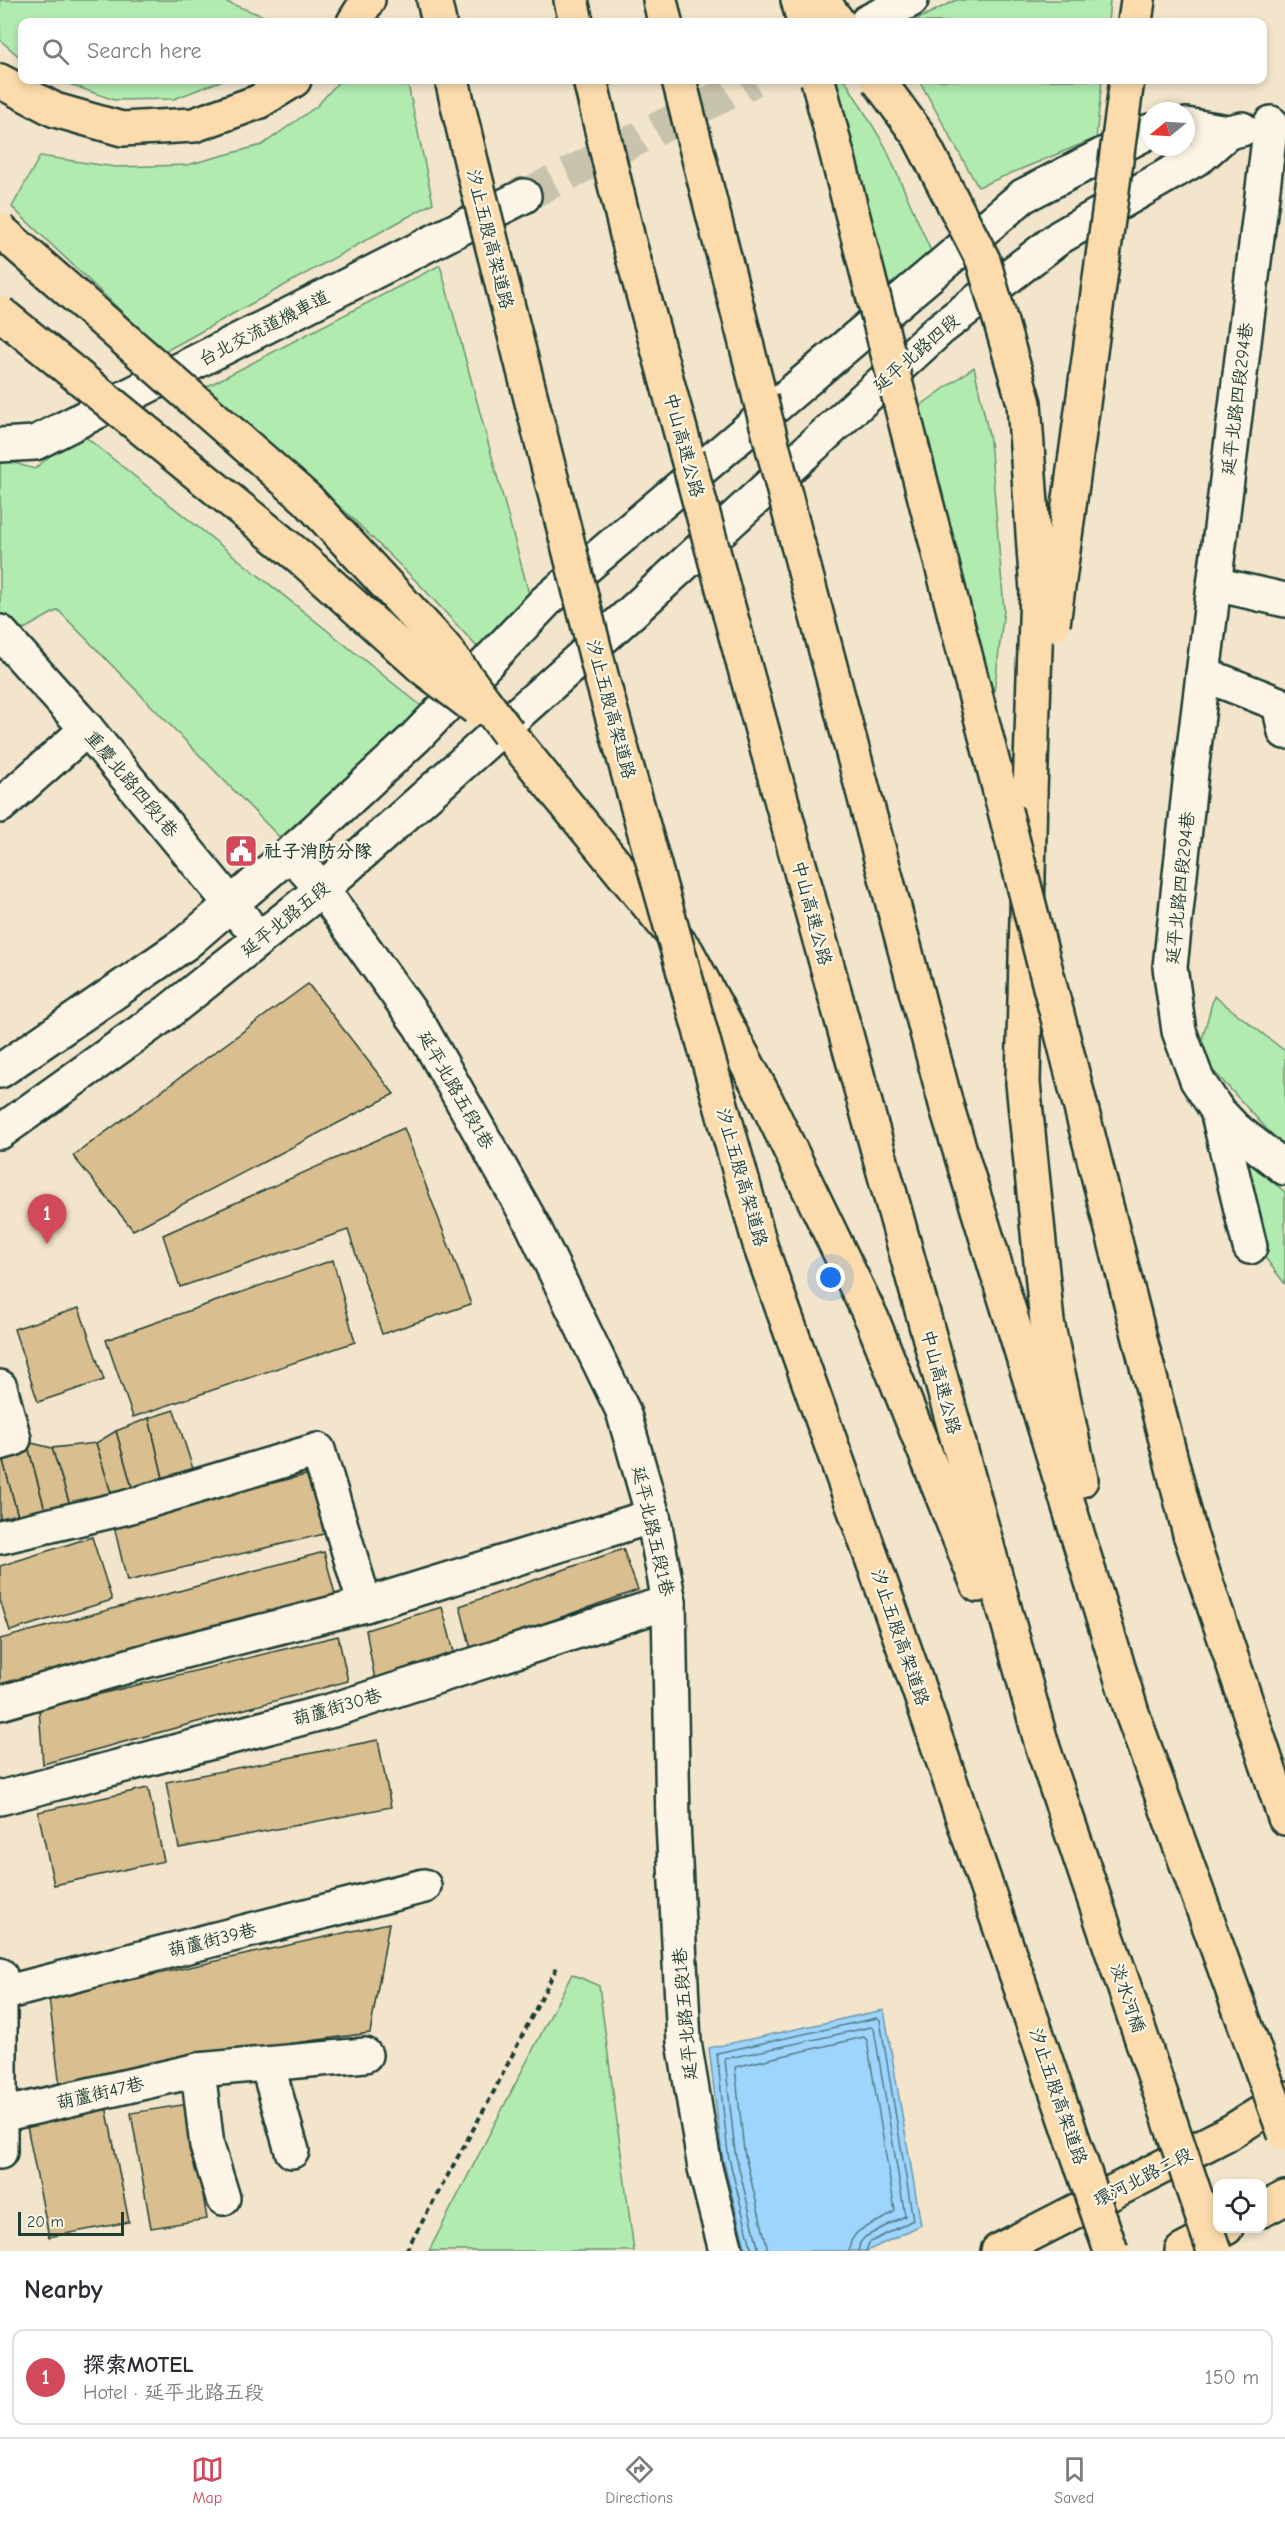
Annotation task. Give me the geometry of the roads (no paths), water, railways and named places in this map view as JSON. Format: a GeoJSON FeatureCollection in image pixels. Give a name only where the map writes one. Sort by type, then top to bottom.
{"type":"FeatureCollection","features":[{"type":"Feature","properties":{"kind":"main road"},"geometry":{"type":"LineString","coordinates":[[357,18],[368,0]]}},
{"type":"Feature","properties":{"kind":"main road"},"geometry":{"type":"LineString","coordinates":[[434,0],[438,18]]}},
{"type":"Feature","properties":{"kind":"main road"},"geometry":{"type":"LineString","coordinates":[[571,0],[575,18]]}},
{"type":"Feature","properties":{"kind":"main road"},"geometry":{"type":"LineString","coordinates":[[660,0],[664,18]]}},
{"type":"Feature","properties":{"kind":"main road"},"geometry":{"type":"LineString","coordinates":[[798,0],[803,18]]}},
{"type":"Feature","properties":{"kind":"main road"},"geometry":{"type":"LineString","coordinates":[[822,0],[835,18]]}},
{"type":"Feature","properties":{"kind":"main road"},"geometry":{"type":"LineString","coordinates":[[1136,18],[1138,0]]}},
{"type":"Feature","properties":{"kind":"main road"},"geometry":{"type":"LineString","coordinates":[[0,81],[55,110],[122,129],[194,125],[258,102],[287,84]]}},
{"type":"Feature","properties":{"kind":"main road","name":"汐止五股高架道路"},"geometry":{"type":"LineString","coordinates":[[453,84],[602,679],[761,1248],[918,1687],[1111,2251]]}},
{"type":"Feature","properties":{"kind":"main road","name":"中山高速公路"},"geometry":{"type":"LineString","coordinates":[[591,84],[628,239],[1042,1745]]}},
{"type":"Feature","properties":{"kind":"main road"},"geometry":{"type":"LineString","coordinates":[[680,84],[798,545],[947,1108],[1133,1716],[1285,2134]]}},
{"type":"Feature","properties":{"kind":"main road"},"geometry":{"type":"LineString","coordinates":[[819,84],[1190,1534],[1285,1818]]}},
{"type":"Feature","properties":{"kind":"main road"},"geometry":{"type":"LineString","coordinates":[[881,84],[919,136],[983,260],[1024,403],[1037,591],[1023,1083],[1047,1322],[1133,1716]]}},
{"type":"Feature","properties":{"kind":"main road"},"geometry":{"type":"LineString","coordinates":[[1030,792],[1126,84]]}},
{"type":"Feature","properties":{"kind":"main road"},"geometry":{"type":"LineString","coordinates":[[0,230],[308,500],[443,646],[508,733],[687,952],[764,1096],[873,1319],[1042,1745]]}},
{"type":"Feature","properties":{"kind":"main road"},"geometry":{"type":"LineString","coordinates":[[0,313],[300,557],[422,667],[508,733]]}},
{"type":"Feature","properties":{"kind":"main road","name":"淡水河橋"},"geometry":{"type":"LineString","coordinates":[[1042,1745],[1214,2251]]}},
{"type":"Feature","properties":{"kind":"main road","name":"環河北路二段"},"geometry":{"type":"LineString","coordinates":[[998,2251],[1232,2131],[1285,2098]]}},
{"type":"Feature","properties":{"kind":"main road"},"geometry":{"type":"LineString","coordinates":[[1267,2208],[1285,2198]]}},
{"type":"Feature","properties":{"kind":"main road"},"geometry":{"type":"LineString","coordinates":[[1182,2251],[1218,2233]]}},
{"type":"Feature","properties":{"kind":"street"},"geometry":{"type":"LineString","coordinates":[[875,18],[911,0]]}},
{"type":"Feature","properties":{"kind":"street","name":"延平北路四段"},"geometry":{"type":"LineString","coordinates":[[1195,126],[1228,132],[1278,121]]}},
{"type":"Feature","properties":{"kind":"street","name":"延平北路四段294巷"},"geometry":{"type":"LineString","coordinates":[[1278,121],[1203,675],[1170,968],[1179,1031],[1197,1080],[1217,1110],[1235,1129],[1285,1168]]}},
{"type":"Feature","properties":{"kind":"street","name":"延平北路四段"},"geometry":{"type":"LineString","coordinates":[[633,611],[939,330],[1060,237],[1201,156],[1228,132]]}},
{"type":"Feature","properties":{"kind":"street"},"geometry":{"type":"LineString","coordinates":[[0,1071],[186,943],[291,853],[415,738],[546,601],[1023,196],[1141,136]]}},
{"type":"Feature","properties":{"kind":"street","name":"台北交流道機車道"},"geometry":{"type":"LineString","coordinates":[[0,445],[35,443],[524,196]]}},
{"type":"Feature","properties":{"kind":"street"},"geometry":{"type":"LineString","coordinates":[[1215,584],[1285,600]]}},
{"type":"Feature","properties":{"kind":"street","name":"延平北路五段"},"geometry":{"type":"LineString","coordinates":[[0,1132],[168,1012],[322,889],[633,611]]}},
{"type":"Feature","properties":{"kind":"street","name":"重慶北路四段1巷"},"geometry":{"type":"LineString","coordinates":[[0,632],[87,729],[260,939]]}},
{"type":"Feature","properties":{"kind":"street"},"geometry":{"type":"LineString","coordinates":[[1203,675],[1279,704],[1285,732]]}},
{"type":"Feature","properties":{"kind":"street"},"geometry":{"type":"LineString","coordinates":[[0,806],[87,729]]}},
{"type":"Feature","properties":{"kind":"street","name":"延平北路五段1巷"},"geometry":{"type":"LineString","coordinates":[[291,853],[322,889],[420,1026],[532,1224],[623,1411],[653,1516],[669,1602],[673,1823],[684,2042],[705,2168],[726,2251]]}},
{"type":"Feature","properties":{"kind":"street"},"geometry":{"type":"LineString","coordinates":[[1217,1110],[1250,1247]]}},
{"type":"Feature","properties":{"kind":"street"},"geometry":{"type":"LineString","coordinates":[[0,1387],[14,1439],[0,1443]]}},
{"type":"Feature","properties":{"kind":"street"},"geometry":{"type":"LineString","coordinates":[[0,1537],[124,1508],[318,1450],[365,1605]]}},
{"type":"Feature","properties":{"kind":"street"},"geometry":{"type":"LineString","coordinates":[[0,1703],[149,1660],[365,1605],[653,1516]]}},
{"type":"Feature","properties":{"kind":"street","name":"葫蘆街30巷"},"geometry":{"type":"LineString","coordinates":[[0,1797],[333,1710],[669,1602]]}},
{"type":"Feature","properties":{"kind":"street","name":"葫蘆街39巷"},"geometry":{"type":"LineString","coordinates":[[0,1994],[424,1886]]}},
{"type":"Feature","properties":{"kind":"street"},"geometry":{"type":"LineString","coordinates":[[0,1975],[0,2152]]}},
{"type":"Feature","properties":{"kind":"street","name":"葫蘆街47巷"},"geometry":{"type":"LineString","coordinates":[[1,2115],[198,2070],[365,2055]]}},
{"type":"Feature","properties":{"kind":"street"},"geometry":{"type":"LineString","coordinates":[[267,2064],[292,2151]]}},
{"type":"Feature","properties":{"kind":"street"},"geometry":{"type":"LineString","coordinates":[[198,2070],[207,2146],[223,2198]]}},
{"type":"Feature","properties":{"kind":"water"},"geometry":{"type":"Polygon","coordinates":[[[884,2010],[921,2225],[867,2251],[746,2251],[722,2155],[709,2048],[884,2010]]]}},
{"type":"Feature","properties":{"kind":"tunnel"},"geometry":{"type":"LineString","coordinates":[[524,196],[746,84]]}},
{"type":"Feature","properties":{"kind":"place","name":"社子消防分隊"},"geometry":{"type":"Point","coordinates":[241,851]}},
{"type":"Feature","properties":{"kind":"place","name":"探索MOTEL"},"geometry":{"type":"Point","coordinates":[47,1244]}}]}
